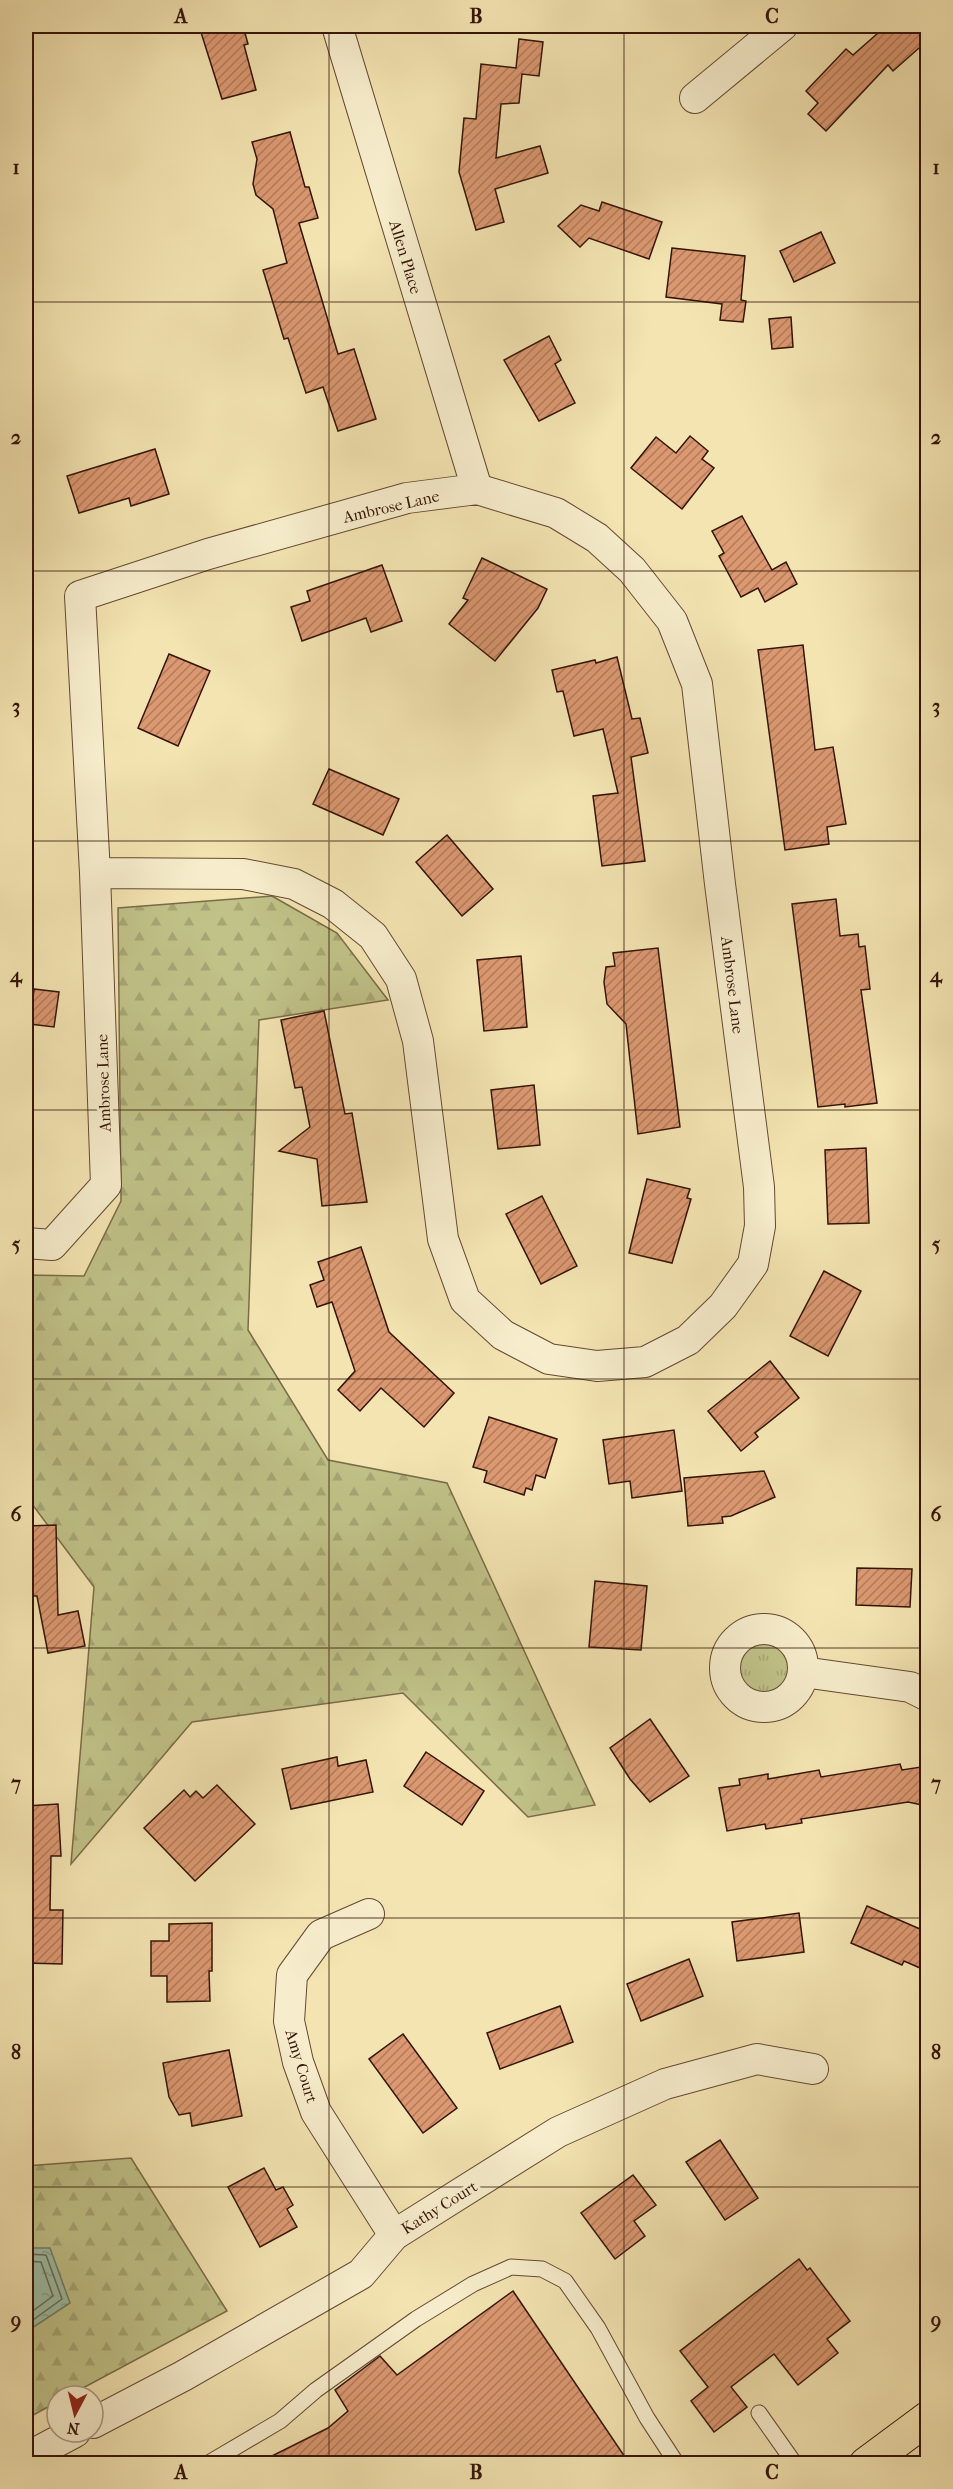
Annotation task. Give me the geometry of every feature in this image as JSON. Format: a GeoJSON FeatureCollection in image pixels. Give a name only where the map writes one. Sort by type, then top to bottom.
{"type":"FeatureCollection","features":[{"type":"Feature","properties":{"kind":"main road"},"geometry":{"type":"LineString","coordinates":[[866,2463],[927,2418]]}},
{"type":"Feature","properties":{"kind":"street","name":"Allen Place"},"geometry":{"type":"LineString","coordinates":[[337,26],[477,489]]}},
{"type":"Feature","properties":{"kind":"street"},"geometry":{"type":"LineString","coordinates":[[695,98],[782,26]]}},
{"type":"Feature","properties":{"kind":"street","name":"Ambrose Lane"},"geometry":{"type":"LineString","coordinates":[[26,1243],[52,1245],[106,1185],[95,873],[80,596],[208,554],[407,498],[477,489],[556,513],[597,538],[632,570],[672,621],[697,684],[759,1188],[760,1226],[753,1264],[723,1306],[688,1340],[645,1362],[597,1366],[549,1359],[503,1335],[465,1300],[443,1239],[418,1041],[400,979],[373,936],[333,904],[294,884],[243,874],[95,873]]}},
{"type":"Feature","properties":{"kind":"street"},"geometry":{"type":"LineString","coordinates":[[803,1672],[909,1687],[927,1696]]}},
{"type":"Feature","properties":{"kind":"street","name":"Amy Court"},"geometry":{"type":"LineString","coordinates":[[369,1914],[321,1935],[292,1975],[289,2021],[298,2062],[316,2112],[394,2235]]}},
{"type":"Feature","properties":{"kind":"street","name":"Kathy Court"},"geometry":{"type":"LineString","coordinates":[[105,2417],[183,2376],[361,2274],[394,2235],[558,2132],[665,2084],[757,2059],[813,2069]]}},
{"type":"Feature","properties":{"kind":"street"},"geometry":{"type":"LineString","coordinates":[[26,2458],[52,2444]]}},
{"type":"Feature","properties":{"kind":"lane"},"geometry":{"type":"LineString","coordinates":[[207,2463],[280,2421],[316,2390],[416,2319],[473,2284],[511,2267],[542,2269],[565,2281],[598,2328],[647,2418],[677,2463]]}},
{"type":"Feature","properties":{"kind":"lane"},"geometry":{"type":"LineString","coordinates":[[759,2412],[795,2463]]}},
{"type":"Feature","properties":{"kind":"green space"},"geometry":{"type":"Polygon","coordinates":[[[272,896],[337,933],[388,1000],[259,1020],[248,1330],[328,1460],[447,1483],[595,1805],[528,1817],[403,1693],[192,1722],[71,1864],[94,1587],[26,1496],[26,1275],[84,1276],[121,1201],[118,908],[272,896]]]}},
{"type":"Feature","properties":{"kind":"green space"},"geometry":{"type":"Polygon","coordinates":[[[757,1637],[769,1637],[786,1646],[793,1657],[795,1669],[793,1681],[786,1692],[769,1701],[757,1701],[745,1696],[736,1687],[731,1675],[731,1663],[736,1651],[745,1642],[757,1637]]]}},
{"type":"Feature","properties":{"kind":"green space"},"geometry":{"type":"Polygon","coordinates":[[[131,2158],[227,2311],[90,2384],[45,2384],[45,2409],[26,2419],[26,2166],[131,2158]]]}},
{"type":"Feature","properties":{"kind":"water"},"geometry":{"type":"Polygon","coordinates":[[[26,2248],[50,2248],[70,2303],[26,2332],[26,2248]]]}},
{"type":"Feature","properties":{"kind":"building"},"geometry":{"type":"Polygon","coordinates":[[[199,26],[243,26],[248,44],[244,45],[256,90],[222,99],[199,26]]]}},
{"type":"Feature","properties":{"kind":"building"},"geometry":{"type":"Polygon","coordinates":[[[886,26],[927,26],[927,41],[893,71],[888,65],[826,131],[808,114],[818,103],[806,91],[846,49],[853,55],[886,26]]]}},
{"type":"Feature","properties":{"kind":"building"},"geometry":{"type":"Polygon","coordinates":[[[519,39],[543,42],[539,76],[522,74],[519,103],[501,104],[496,158],[540,146],[548,173],[495,189],[504,222],[476,230],[459,172],[464,118],[476,119],[481,64],[516,68],[519,39]]]}},
{"type":"Feature","properties":{"kind":"building"},"geometry":{"type":"Polygon","coordinates":[[[290,132],[305,187],[309,187],[318,218],[299,223],[338,354],[354,349],[376,419],[338,431],[323,387],[306,393],[288,338],[284,339],[263,270],[287,263],[273,209],[256,195],[253,184],[257,159],[252,142],[290,132]]]}},
{"type":"Feature","properties":{"kind":"building"},"geometry":{"type":"Polygon","coordinates":[[[602,202],[662,222],[649,259],[589,238],[580,247],[558,226],[581,205],[599,211],[602,202]]]}},
{"type":"Feature","properties":{"kind":"building"},"geometry":{"type":"Polygon","coordinates":[[[821,232],[835,263],[794,282],[780,251],[821,232]]]}},
{"type":"Feature","properties":{"kind":"building"},"geometry":{"type":"Polygon","coordinates":[[[672,248],[745,256],[741,300],[746,301],[743,322],[720,320],[722,304],[666,297],[672,248]]]}},
{"type":"Feature","properties":{"kind":"building"},"geometry":{"type":"Polygon","coordinates":[[[791,317],[793,347],[772,349],[769,319],[791,317]]]}},
{"type":"Feature","properties":{"kind":"building"},"geometry":{"type":"Polygon","coordinates":[[[549,336],[561,360],[555,364],[575,403],[539,421],[504,360],[549,336]]]}},
{"type":"Feature","properties":{"kind":"building"},"geometry":{"type":"Polygon","coordinates":[[[690,436],[708,451],[702,459],[714,468],[682,509],[631,468],[656,437],[676,453],[690,436]]]}},
{"type":"Feature","properties":{"kind":"building"},"geometry":{"type":"Polygon","coordinates":[[[155,449],[169,494],[131,506],[129,498],[79,513],[67,476],[155,449]]]}},
{"type":"Feature","properties":{"kind":"building"},"geometry":{"type":"Polygon","coordinates":[[[742,516],[772,570],[786,562],[797,584],[765,602],[758,588],[741,597],[719,556],[724,553],[712,531],[742,516]]]}},
{"type":"Feature","properties":{"kind":"building"},"geometry":{"type":"Polygon","coordinates":[[[482,558],[547,589],[538,608],[495,661],[449,624],[468,600],[463,598],[482,558]]]}},
{"type":"Feature","properties":{"kind":"building"},"geometry":{"type":"Polygon","coordinates":[[[382,565],[402,621],[371,632],[366,618],[302,641],[291,607],[310,601],[307,591],[382,565]]]}},
{"type":"Feature","properties":{"kind":"building"},"geometry":{"type":"Polygon","coordinates":[[[803,645],[815,750],[833,747],[846,824],[827,827],[829,844],[785,850],[758,650],[803,645]]]}},
{"type":"Feature","properties":{"kind":"building"},"geometry":{"type":"Polygon","coordinates":[[[169,654],[210,671],[178,746],[138,728],[169,654]]]}},
{"type":"Feature","properties":{"kind":"building"},"geometry":{"type":"Polygon","coordinates":[[[617,657],[632,719],[640,718],[648,753],[631,757],[645,861],[602,866],[593,796],[618,793],[603,729],[574,736],[563,691],[557,692],[552,670],[617,657]]]}},
{"type":"Feature","properties":{"kind":"building"},"geometry":{"type":"Polygon","coordinates":[[[329,769],[399,799],[383,835],[313,804],[329,769]]]}},
{"type":"Feature","properties":{"kind":"building"},"geometry":{"type":"Polygon","coordinates":[[[447,835],[493,889],[462,916],[416,862],[447,835]]]}},
{"type":"Feature","properties":{"kind":"building"},"geometry":{"type":"Polygon","coordinates":[[[836,899],[840,936],[858,934],[859,947],[865,946],[870,989],[861,990],[877,1103],[845,1107],[845,1104],[818,1107],[792,904],[836,899]]]}},
{"type":"Feature","properties":{"kind":"building"},"geometry":{"type":"Polygon","coordinates":[[[658,948],[680,1127],[638,1134],[626,1024],[607,1004],[604,982],[606,967],[615,966],[613,953],[658,948]]]}},
{"type":"Feature","properties":{"kind":"building"},"geometry":{"type":"Polygon","coordinates":[[[521,956],[527,1027],[484,1031],[477,960],[521,956]]]}},
{"type":"Feature","properties":{"kind":"building"},"geometry":{"type":"Polygon","coordinates":[[[34,989],[59,992],[54,1027],[30,1024],[34,989]]]}},
{"type":"Feature","properties":{"kind":"building"},"geometry":{"type":"Polygon","coordinates":[[[324,1011],[345,1114],[352,1113],[367,1202],[322,1206],[317,1159],[279,1151],[310,1127],[302,1087],[295,1088],[281,1020],[324,1011]]]}},
{"type":"Feature","properties":{"kind":"building"},"geometry":{"type":"Polygon","coordinates":[[[534,1085],[540,1145],[498,1149],[491,1090],[534,1085]]]}},
{"type":"Feature","properties":{"kind":"building"},"geometry":{"type":"Polygon","coordinates":[[[866,1148],[869,1223],[828,1224],[825,1150],[866,1148]]]}},
{"type":"Feature","properties":{"kind":"building"},"geometry":{"type":"Polygon","coordinates":[[[647,1179],[690,1189],[687,1198],[691,1199],[672,1263],[629,1253],[647,1179]]]}},
{"type":"Feature","properties":{"kind":"building"},"geometry":{"type":"Polygon","coordinates":[[[542,1196],[577,1266],[541,1284],[506,1214],[542,1196]]]}},
{"type":"Feature","properties":{"kind":"building"},"geometry":{"type":"Polygon","coordinates":[[[361,1247],[389,1332],[454,1393],[424,1427],[381,1388],[360,1411],[338,1390],[355,1371],[332,1302],[317,1307],[310,1285],[324,1280],[318,1262],[361,1247]]]}},
{"type":"Feature","properties":{"kind":"building"},"geometry":{"type":"Polygon","coordinates":[[[824,1271],[861,1291],[828,1356],[790,1336],[824,1271]]]}},
{"type":"Feature","properties":{"kind":"building"},"geometry":{"type":"Polygon","coordinates":[[[770,1361],[799,1398],[755,1433],[758,1437],[741,1451],[708,1411],[770,1361]]]}},
{"type":"Feature","properties":{"kind":"building"},"geometry":{"type":"Polygon","coordinates":[[[489,1417],[557,1439],[545,1478],[536,1475],[532,1490],[526,1488],[524,1495],[484,1482],[487,1471],[473,1467],[489,1417]]]}},
{"type":"Feature","properties":{"kind":"building"},"geometry":{"type":"Polygon","coordinates":[[[674,1430],[682,1491],[632,1498],[630,1481],[609,1484],[603,1440],[674,1430]]]}},
{"type":"Feature","properties":{"kind":"building"},"geometry":{"type":"Polygon","coordinates":[[[764,1471],[775,1497],[731,1516],[722,1517],[723,1523],[688,1526],[684,1478],[764,1471]]]}},
{"type":"Feature","properties":{"kind":"building"},"geometry":{"type":"Polygon","coordinates":[[[56,1525],[58,1615],[78,1611],[85,1646],[48,1653],[37,1596],[26,1596],[26,1526],[56,1525]]]}},
{"type":"Feature","properties":{"kind":"building"},"geometry":{"type":"Polygon","coordinates":[[[857,1568],[912,1569],[910,1607],[856,1605],[857,1568]]]}},
{"type":"Feature","properties":{"kind":"building"},"geometry":{"type":"Polygon","coordinates":[[[595,1581],[647,1586],[641,1650],[589,1647],[595,1581]]]}},
{"type":"Feature","properties":{"kind":"building"},"geometry":{"type":"Polygon","coordinates":[[[650,1719],[689,1776],[650,1802],[630,1779],[610,1748],[650,1719]]]}},
{"type":"Feature","properties":{"kind":"building"},"geometry":{"type":"Polygon","coordinates":[[[426,1752],[484,1791],[462,1825],[404,1786],[426,1752]]]}},
{"type":"Feature","properties":{"kind":"building"},"geometry":{"type":"Polygon","coordinates":[[[337,1757],[338,1766],[366,1760],[373,1792],[291,1809],[282,1769],[337,1757]]]}},
{"type":"Feature","properties":{"kind":"building"},"geometry":{"type":"Polygon","coordinates":[[[900,1764],[902,1770],[921,1767],[927,1806],[908,1802],[801,1819],[802,1823],[766,1829],[765,1824],[727,1831],[719,1788],[740,1785],[739,1779],[768,1774],[768,1779],[819,1770],[821,1777],[900,1764]]]}},
{"type":"Feature","properties":{"kind":"building"},"geometry":{"type":"Polygon","coordinates":[[[217,1785],[255,1824],[195,1881],[144,1828],[184,1790],[190,1797],[196,1791],[203,1798],[217,1785]]]}},
{"type":"Feature","properties":{"kind":"building"},"geometry":{"type":"Polygon","coordinates":[[[58,1804],[61,1856],[51,1856],[50,1910],[63,1910],[62,1964],[26,1963],[26,1806],[58,1804]]]}},
{"type":"Feature","properties":{"kind":"building"},"geometry":{"type":"Polygon","coordinates":[[[867,1906],[927,1932],[927,1971],[904,1961],[902,1965],[851,1943],[867,1906]]]}},
{"type":"Feature","properties":{"kind":"building"},"geometry":{"type":"Polygon","coordinates":[[[799,1913],[804,1952],[737,1961],[732,1922],[799,1913]]]}},
{"type":"Feature","properties":{"kind":"building"},"geometry":{"type":"Polygon","coordinates":[[[212,1923],[210,2001],[167,2002],[167,1976],[151,1976],[151,1941],[169,1941],[169,1924],[212,1923]]]}},
{"type":"Feature","properties":{"kind":"building"},"geometry":{"type":"Polygon","coordinates":[[[689,1959],[703,1996],[641,2021],[627,1984],[689,1959]]]}},
{"type":"Feature","properties":{"kind":"building"},"geometry":{"type":"Polygon","coordinates":[[[560,2006],[573,2042],[500,2069],[487,2033],[560,2006]]]}},
{"type":"Feature","properties":{"kind":"building"},"geometry":{"type":"Polygon","coordinates":[[[403,2034],[457,2108],[423,2133],[369,2059],[403,2034]]]}},
{"type":"Feature","properties":{"kind":"building"},"geometry":{"type":"Polygon","coordinates":[[[229,2050],[242,2116],[192,2126],[190,2113],[179,2115],[169,2097],[163,2063],[229,2050]]]}},
{"type":"Feature","properties":{"kind":"building"},"geometry":{"type":"Polygon","coordinates":[[[720,2140],[758,2198],[725,2220],[686,2162],[720,2140]]]}},
{"type":"Feature","properties":{"kind":"building"},"geometry":{"type":"Polygon","coordinates":[[[264,2168],[276,2190],[283,2187],[293,2205],[287,2209],[297,2227],[260,2247],[228,2187],[264,2168]]]}},
{"type":"Feature","properties":{"kind":"building"},"geometry":{"type":"Polygon","coordinates":[[[633,2175],[656,2205],[634,2221],[645,2236],[615,2259],[581,2213],[633,2175]]]}},
{"type":"Feature","properties":{"kind":"building"},"geometry":{"type":"Polygon","coordinates":[[[799,2259],[807,2270],[810,2268],[850,2321],[827,2339],[838,2353],[798,2385],[774,2354],[731,2387],[747,2407],[714,2432],[691,2401],[708,2387],[680,2351],[799,2259]]]}},
{"type":"Feature","properties":{"kind":"building"},"geometry":{"type":"Polygon","coordinates":[[[513,2291],[629,2463],[258,2463],[328,2428],[348,2411],[335,2390],[380,2356],[397,2375],[513,2291]]]}}]}
